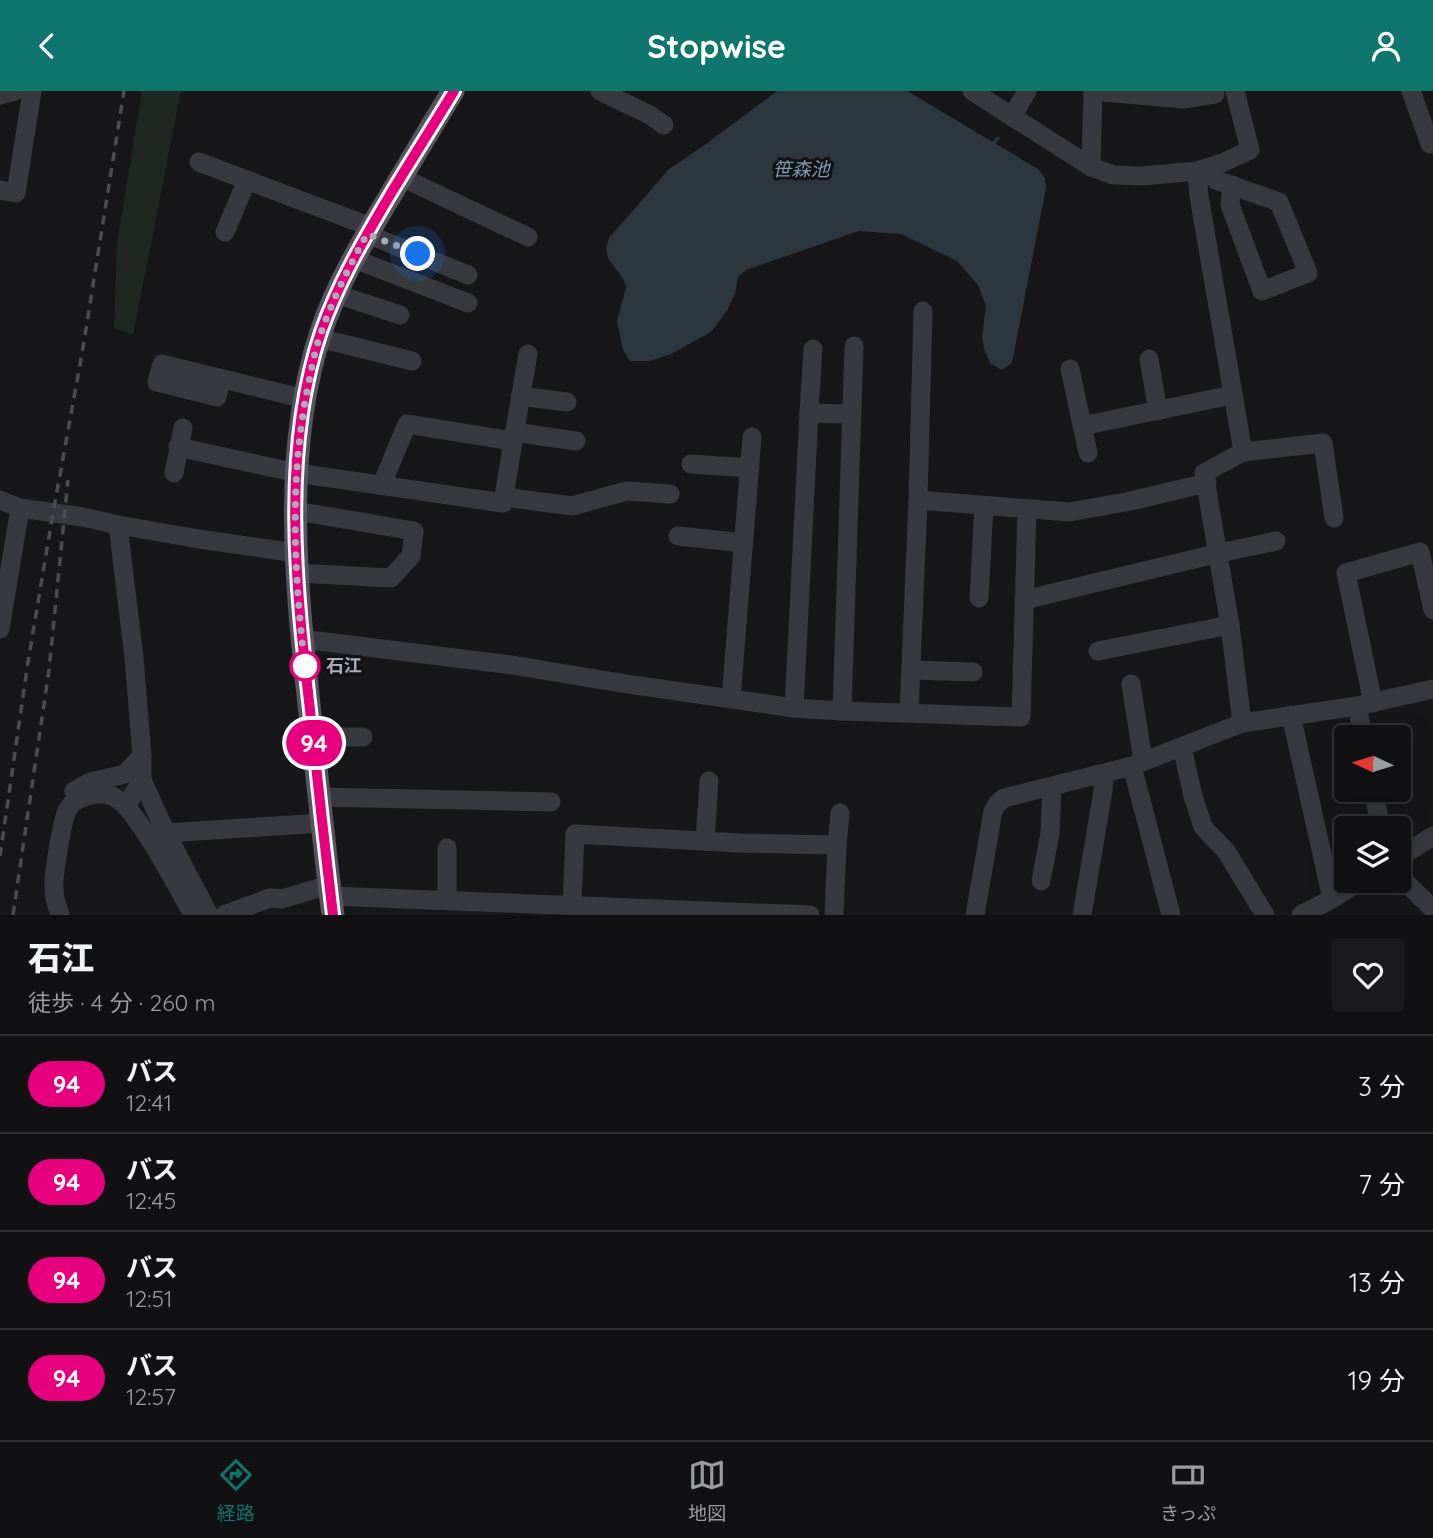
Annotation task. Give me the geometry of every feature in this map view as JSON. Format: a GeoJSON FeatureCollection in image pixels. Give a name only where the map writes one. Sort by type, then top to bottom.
{"type":"FeatureCollection","features":[{"type":"Feature","properties":{"kind":"main road"},"geometry":{"type":"LineString","coordinates":[[331,899],[302,639],[297,563],[297,473],[305,399],[319,338],[336,294],[369,230],[453,91]]}},
{"type":"Feature","properties":{"kind":"street"},"geometry":{"type":"LineString","coordinates":[[0,95],[15,91]]}},
{"type":"Feature","properties":{"kind":"street"},"geometry":{"type":"LineString","coordinates":[[0,190],[16,193],[32,91]]}},
{"type":"Feature","properties":{"kind":"street"},"geometry":{"type":"LineString","coordinates":[[600,91],[657,120]]}},
{"type":"Feature","properties":{"kind":"street"},"geometry":{"type":"LineString","coordinates":[[972,91],[1091,167],[1114,175],[1128,176],[1203,169],[1250,150],[1235,91]]}},
{"type":"Feature","properties":{"kind":"street"},"geometry":{"type":"LineString","coordinates":[[1012,117],[1027,91]]}},
{"type":"Feature","properties":{"kind":"street"},"geometry":{"type":"LineString","coordinates":[[1091,167],[1093,91],[1183,99],[1215,94]]}},
{"type":"Feature","properties":{"kind":"street"},"geometry":{"type":"LineString","coordinates":[[1411,91],[1430,144],[1433,143]]}},
{"type":"Feature","properties":{"kind":"street"},"geometry":{"type":"LineString","coordinates":[[199,162],[369,230],[468,275]]}},
{"type":"Feature","properties":{"kind":"street"},"geometry":{"type":"LineString","coordinates":[[1203,169],[1216,180],[1232,185],[1279,202],[1308,273],[1262,291],[1230,205],[1232,185]]}},
{"type":"Feature","properties":{"kind":"street"},"geometry":{"type":"LineString","coordinates":[[1203,169],[1199,196],[1242,452]]}},
{"type":"Feature","properties":{"kind":"street"},"geometry":{"type":"LineString","coordinates":[[401,177],[528,237]]}},
{"type":"Feature","properties":{"kind":"street"},"geometry":{"type":"LineString","coordinates":[[225,232],[247,180]]}},
{"type":"Feature","properties":{"kind":"street"},"geometry":{"type":"LineString","coordinates":[[354,259],[468,303]]}},
{"type":"Feature","properties":{"kind":"street"},"geometry":{"type":"LineString","coordinates":[[336,294],[400,315]]}},
{"type":"Feature","properties":{"kind":"street"},"geometry":{"type":"LineString","coordinates":[[909,713],[923,311]]}},
{"type":"Feature","properties":{"kind":"street"},"geometry":{"type":"LineString","coordinates":[[319,338],[412,361]]}},
{"type":"Feature","properties":{"kind":"street"},"geometry":{"type":"LineString","coordinates":[[842,711],[854,346]]}},
{"type":"Feature","properties":{"kind":"street"},"geometry":{"type":"LineString","coordinates":[[794,708],[813,349]]}},
{"type":"Feature","properties":{"kind":"street"},"geometry":{"type":"LineString","coordinates":[[174,473],[180,437],[297,473],[503,503],[527,353]]}},
{"type":"Feature","properties":{"kind":"street"},"geometry":{"type":"LineString","coordinates":[[1149,359],[1158,411]]}},
{"type":"Feature","properties":{"kind":"street"},"geometry":{"type":"LineString","coordinates":[[1070,369],[1088,453]]}},
{"type":"Feature","properties":{"kind":"street"},"geometry":{"type":"LineString","coordinates":[[221,379],[305,399]]}},
{"type":"Feature","properties":{"kind":"street"},"geometry":{"type":"LineString","coordinates":[[520,395],[568,403]]}},
{"type":"Feature","properties":{"kind":"street"},"geometry":{"type":"LineString","coordinates":[[1082,426],[1232,395]]}},
{"type":"Feature","properties":{"kind":"street"},"geometry":{"type":"LineString","coordinates":[[809,414],[851,414]]}},
{"type":"Feature","properties":{"kind":"street"},"geometry":{"type":"LineString","coordinates":[[382,484],[407,424],[576,441]]}},
{"type":"Feature","properties":{"kind":"street"},"geometry":{"type":"LineString","coordinates":[[731,699],[752,437]]}},
{"type":"Feature","properties":{"kind":"street"},"geometry":{"type":"LineString","coordinates":[[1242,723],[1230,625],[1204,473],[1242,452],[1323,443],[1334,518]]}},
{"type":"Feature","properties":{"kind":"street"},"geometry":{"type":"LineString","coordinates":[[691,464],[750,468]]}},
{"type":"Feature","properties":{"kind":"street"},"geometry":{"type":"LineString","coordinates":[[918,500],[1069,512],[1207,483]]}},
{"type":"Feature","properties":{"kind":"street"},"geometry":{"type":"LineString","coordinates":[[504,498],[572,506],[627,491],[670,494]]}},
{"type":"Feature","properties":{"kind":"street"},"geometry":{"type":"LineString","coordinates":[[0,500],[20,509],[83,517],[297,563],[391,578],[411,556],[414,531],[296,511]]}},
{"type":"Feature","properties":{"kind":"street"},"geometry":{"type":"LineString","coordinates":[[979,598],[984,506]]}},
{"type":"Feature","properties":{"kind":"street"},"geometry":{"type":"LineString","coordinates":[[1,615],[20,509]]}},
{"type":"Feature","properties":{"kind":"street"},"geometry":{"type":"LineString","coordinates":[[302,639],[512,664],[794,708],[1021,717],[1027,510]]}},
{"type":"Feature","properties":{"kind":"street"},"geometry":{"type":"LineString","coordinates":[[118,525],[134,658],[142,780],[209,915]]}},
{"type":"Feature","properties":{"kind":"street"},"geometry":{"type":"LineString","coordinates":[[678,537],[744,543]]}},
{"type":"Feature","properties":{"kind":"street"},"geometry":{"type":"LineString","coordinates":[[1024,600],[1276,541]]}},
{"type":"Feature","properties":{"kind":"street"},"geometry":{"type":"LineString","coordinates":[[1364,725],[1365,704],[1346,573],[1420,552],[1433,610]]}},
{"type":"Feature","properties":{"kind":"street"},"geometry":{"type":"LineString","coordinates":[[1098,651],[1230,625]]}},
{"type":"Feature","properties":{"kind":"street"},"geometry":{"type":"LineString","coordinates":[[912,670],[973,673]]}},
{"type":"Feature","properties":{"kind":"street"},"geometry":{"type":"LineString","coordinates":[[1131,684],[1137,763],[1171,915]]}},
{"type":"Feature","properties":{"kind":"street"},"geometry":{"type":"LineString","coordinates":[[975,915],[993,811],[1004,798],[1137,763],[1242,723],[1365,704],[1433,689]]}},
{"type":"Feature","properties":{"kind":"street"},"geometry":{"type":"LineString","coordinates":[[1291,715],[1332,899]]}},
{"type":"Feature","properties":{"kind":"street"},"geometry":{"type":"LineString","coordinates":[[313,737],[363,737]]}},
{"type":"Feature","properties":{"kind":"street"},"geometry":{"type":"LineString","coordinates":[[1182,747],[1203,827],[1226,851],[1265,915]]}},
{"type":"Feature","properties":{"kind":"street"},"geometry":{"type":"LineString","coordinates":[[60,915],[54,887],[62,827],[74,790],[90,782],[125,774],[142,756]]}},
{"type":"Feature","properties":{"kind":"street"},"geometry":{"type":"LineString","coordinates":[[1082,915],[1104,773]]}},
{"type":"Feature","properties":{"kind":"street"},"geometry":{"type":"LineString","coordinates":[[126,806],[142,780]]}},
{"type":"Feature","properties":{"kind":"street"},"geometry":{"type":"LineString","coordinates":[[705,841],[709,781]]}},
{"type":"Feature","properties":{"kind":"street"},"geometry":{"type":"LineString","coordinates":[[1041,881],[1050,832],[1052,787]]}},
{"type":"Feature","properties":{"kind":"street"},"geometry":{"type":"LineString","coordinates":[[68,807],[84,797],[96,794],[112,796],[126,806],[149,837],[193,915]]}},
{"type":"Feature","properties":{"kind":"street"},"geometry":{"type":"LineString","coordinates":[[319,797],[551,802]]}},
{"type":"Feature","properties":{"kind":"street"},"geometry":{"type":"LineString","coordinates":[[834,915],[840,813]]}},
{"type":"Feature","properties":{"kind":"street"},"geometry":{"type":"LineString","coordinates":[[166,833],[322,823]]}},
{"type":"Feature","properties":{"kind":"street"},"geometry":{"type":"LineString","coordinates":[[572,905],[575,834],[837,845]]}},
{"type":"Feature","properties":{"kind":"street"},"geometry":{"type":"LineString","coordinates":[[1411,850],[1433,836]]}},
{"type":"Feature","properties":{"kind":"street"},"geometry":{"type":"LineString","coordinates":[[447,848],[447,900]]}},
{"type":"Feature","properties":{"kind":"street"},"geometry":{"type":"LineString","coordinates":[[1411,889],[1433,913]]}},
{"type":"Feature","properties":{"kind":"street"},"geometry":{"type":"LineString","coordinates":[[1301,915],[1341,893]]}},
{"type":"Feature","properties":{"kind":"street"},"geometry":{"type":"LineString","coordinates":[[237,913],[270,898],[284,907],[331,899],[447,900],[810,915]]}},
{"type":"Feature","properties":{"kind":"shaded area"},"geometry":{"type":"Polygon","coordinates":[[[142,91],[181,91],[133,335],[114,328],[117,243],[142,91]]]}},
{"type":"Feature","properties":{"kind":"water","name":"笹森池"},"geometry":{"type":"Polygon","coordinates":[[[777,91],[907,91],[1038,169],[1045,178],[1046,188],[1012,363],[1002,370],[991,364],[982,337],[986,306],[978,285],[957,261],[901,234],[859,231],[746,270],[738,277],[735,294],[727,311],[711,332],[671,354],[650,361],[630,361],[623,350],[617,321],[626,287],[608,258],[606,249],[609,238],[669,169],[777,91]]]}},
{"type":"Feature","properties":{"kind":"waterway"},"geometry":{"type":"LineString","coordinates":[[993,144],[998,138]]}},
{"type":"Feature","properties":{"kind":"railway"},"geometry":{"type":"LineString","coordinates":[[0,856],[28,662],[82,354],[124,91]]}},
{"type":"Feature","properties":{"kind":"railway"},"geometry":{"type":"LineString","coordinates":[[13,915],[49,670],[68,480]]}},
{"type":"Feature","properties":{"kind":"bus line","name":"94"},"geometry":{"type":"LineString","coordinates":[[333,915],[302,639],[296,553],[297,473],[303,411],[321,331],[340,284],[370,227],[454,91]]}},
{"type":"Feature","properties":{"kind":"place","name":"石江"},"geometry":{"type":"Point","coordinates":[305,666]}},
{"type":"Feature","properties":{"kind":"route"},"geometry":{"type":"LineString","coordinates":[[305,666],[296,553],[297,473],[303,411],[319,338],[340,284],[367,234],[418,254]]}}]}
